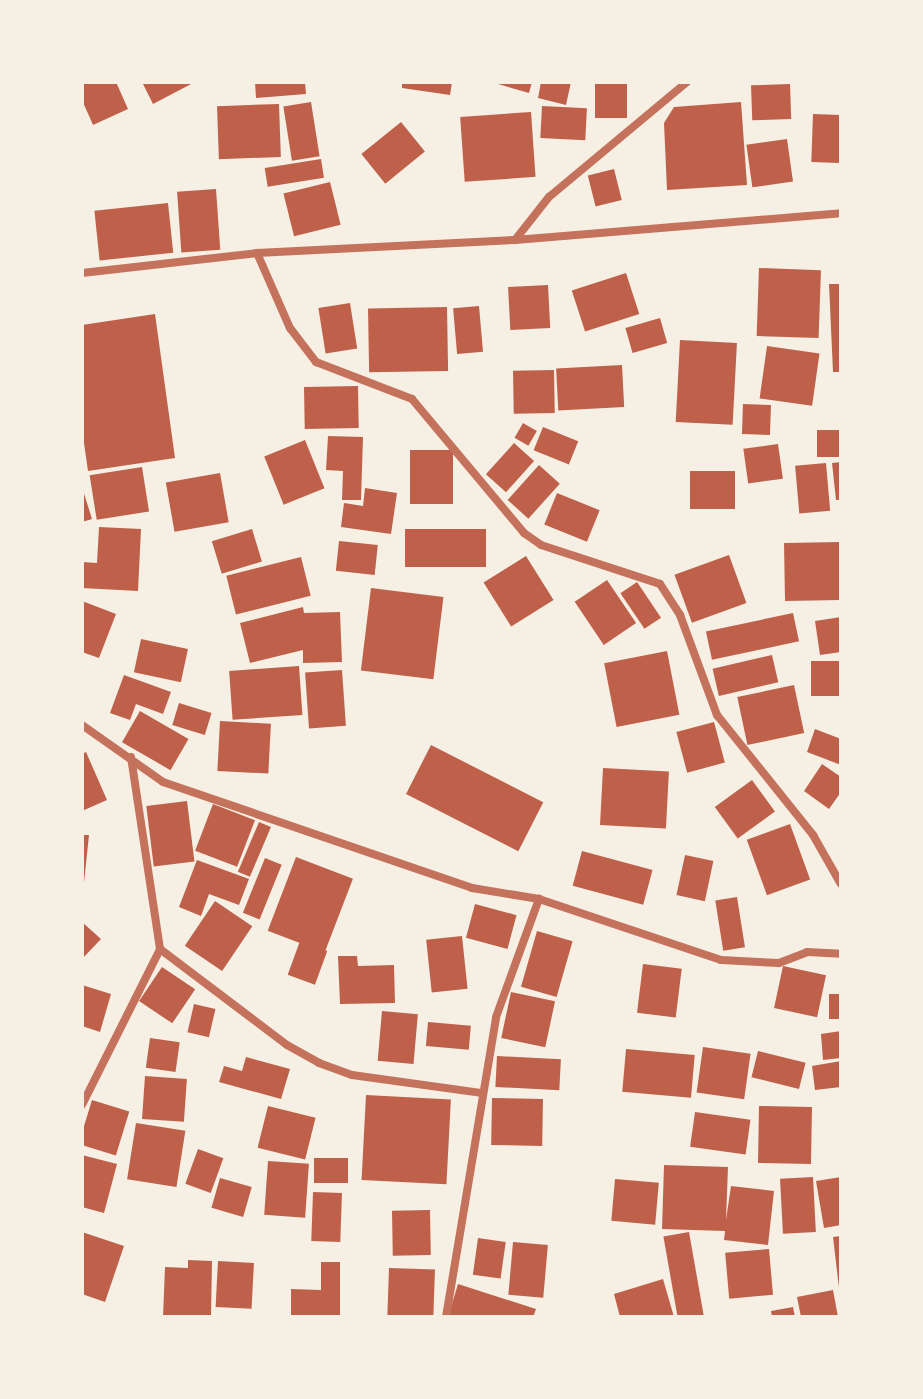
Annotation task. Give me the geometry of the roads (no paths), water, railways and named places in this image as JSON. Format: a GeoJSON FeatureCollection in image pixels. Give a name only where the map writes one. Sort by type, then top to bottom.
{"type":"FeatureCollection","features":[{"type":"Feature","properties":{"kind":"street"},"geometry":{"type":"LineString","coordinates":[[515,240],[549,197],[687,82]]}},
{"type":"Feature","properties":{"kind":"street"},"geometry":{"type":"LineString","coordinates":[[82,273],[257,253],[515,240],[841,213]]}},
{"type":"Feature","properties":{"kind":"street"},"geometry":{"type":"LineString","coordinates":[[257,253],[302,348],[339,375],[412,399],[524,533],[564,556],[660,584],[680,615],[717,715],[813,835],[841,884]]}},
{"type":"Feature","properties":{"kind":"street"},"geometry":{"type":"LineString","coordinates":[[82,725],[131,756],[163,782],[472,888],[539,899],[721,960],[779,963],[807,952],[841,954]]}},
{"type":"Feature","properties":{"kind":"street"},"geometry":{"type":"LineString","coordinates":[[82,1105],[160,949],[131,756]]}},
{"type":"Feature","properties":{"kind":"street"},"geometry":{"type":"LineString","coordinates":[[446,1317],[496,1017],[539,899]]}},
{"type":"Feature","properties":{"kind":"street"},"geometry":{"type":"LineString","coordinates":[[160,949],[287,1045],[319,1063],[352,1075],[481,1093]]}}]}
